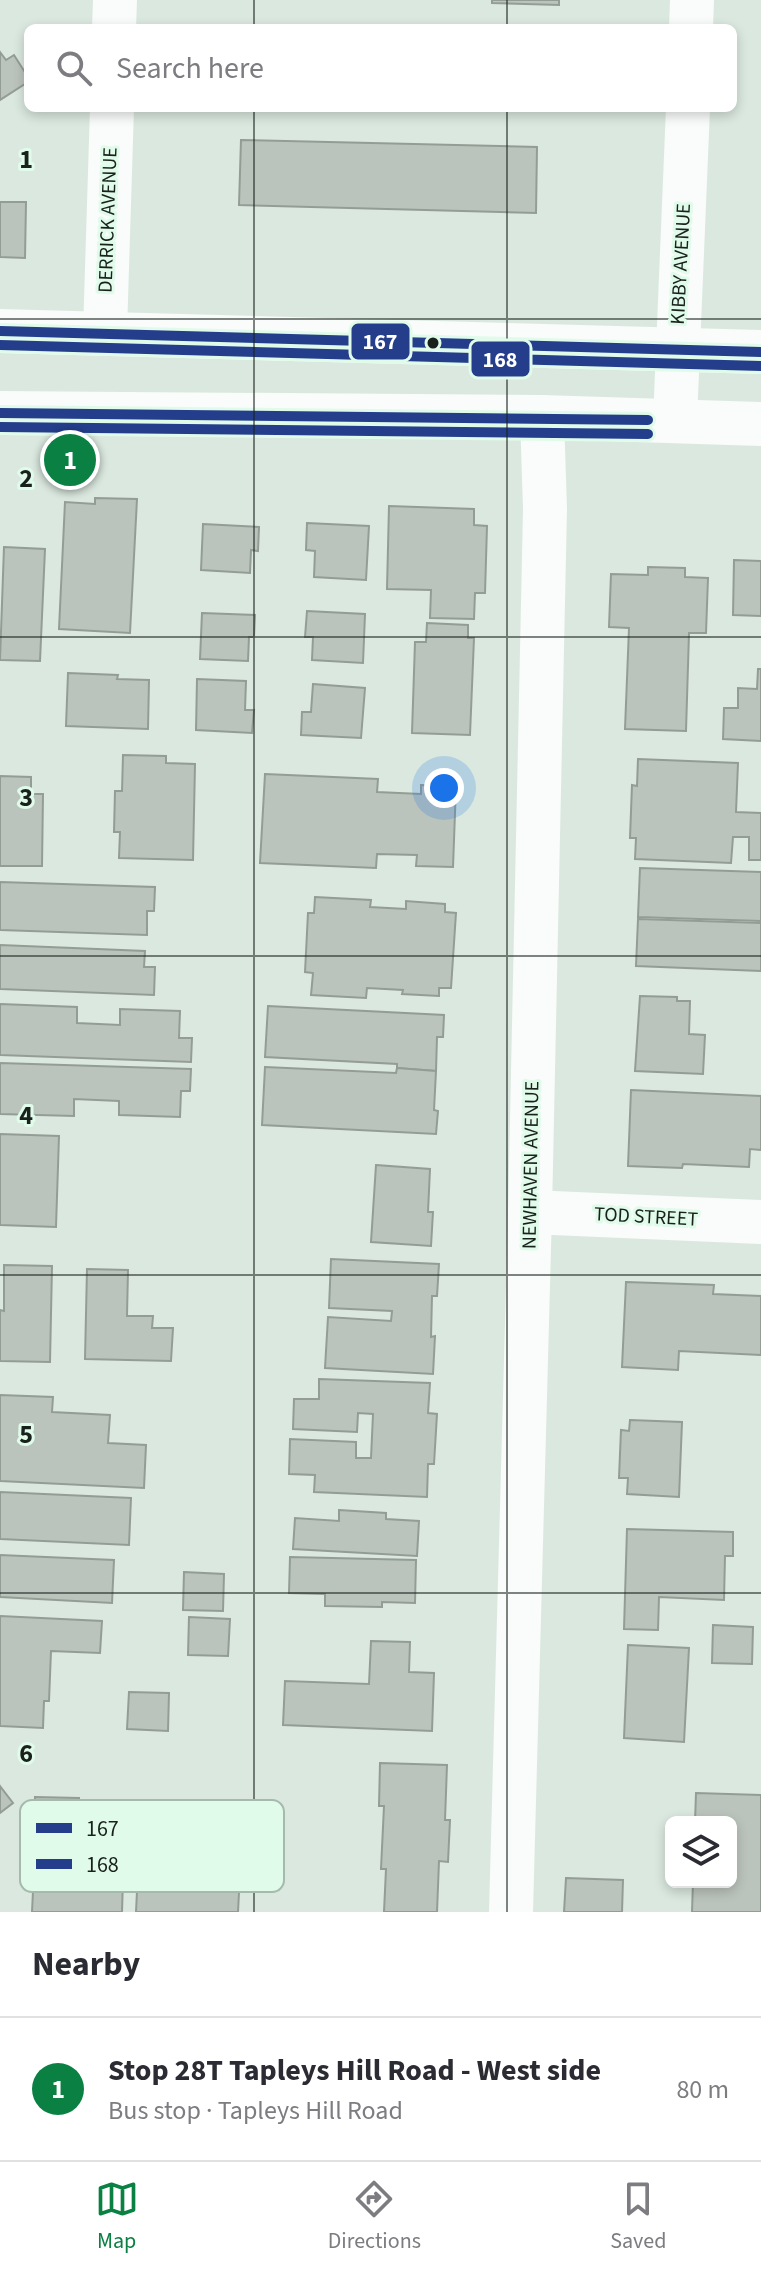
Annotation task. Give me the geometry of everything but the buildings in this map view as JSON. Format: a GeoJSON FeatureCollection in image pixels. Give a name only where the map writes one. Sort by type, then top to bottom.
{"type":"FeatureCollection","features":[{"type":"Feature","properties":{"kind":"street"},"geometry":{"type":"LineString","coordinates":[[114,24],[115,0]]}},
{"type":"Feature","properties":{"kind":"street"},"geometry":{"type":"LineString","coordinates":[[691,24],[692,0]]}},
{"type":"Feature","properties":{"kind":"street","name":"DERRICK AVENUE"},"geometry":{"type":"LineString","coordinates":[[105,332],[112,112]]}},
{"type":"Feature","properties":{"kind":"street","name":"KIBBY AVENUE"},"geometry":{"type":"LineString","coordinates":[[675,421],[688,112]]}},
{"type":"Feature","properties":{"kind":"street"},"geometry":{"type":"LineString","coordinates":[[0,331],[761,352]]}},
{"type":"Feature","properties":{"kind":"street"},"geometry":{"type":"LineString","coordinates":[[0,413],[542,417],[761,424]]}},
{"type":"Feature","properties":{"kind":"street","name":"NEWHAVEN AVENUE"},"geometry":{"type":"LineString","coordinates":[[511,1912],[530,1212],[544,525],[542,417]]}},
{"type":"Feature","properties":{"kind":"street","name":"TOD STREET"},"geometry":{"type":"LineString","coordinates":[[530,1212],[761,1222]]}},
{"type":"Feature","properties":{"kind":"transit line","name":"167"},"geometry":{"type":"LineString","coordinates":[[0,331],[761,352]]}},
{"type":"Feature","properties":{"kind":"transit line","name":"168"},"geometry":{"type":"LineString","coordinates":[[0,345],[761,366]]}},
{"type":"Feature","properties":{"kind":"transit line","name":"167"},"geometry":{"type":"LineString","coordinates":[[0,413],[648,420]]}},
{"type":"Feature","properties":{"kind":"transit line","name":"168"},"geometry":{"type":"LineString","coordinates":[[0,427],[648,434]]}},
{"type":"Feature","properties":{"kind":"place","name":"Stop 28T Tapleys Hill Road - West side"},"geometry":{"type":"Point","coordinates":[70,460]}}]}
